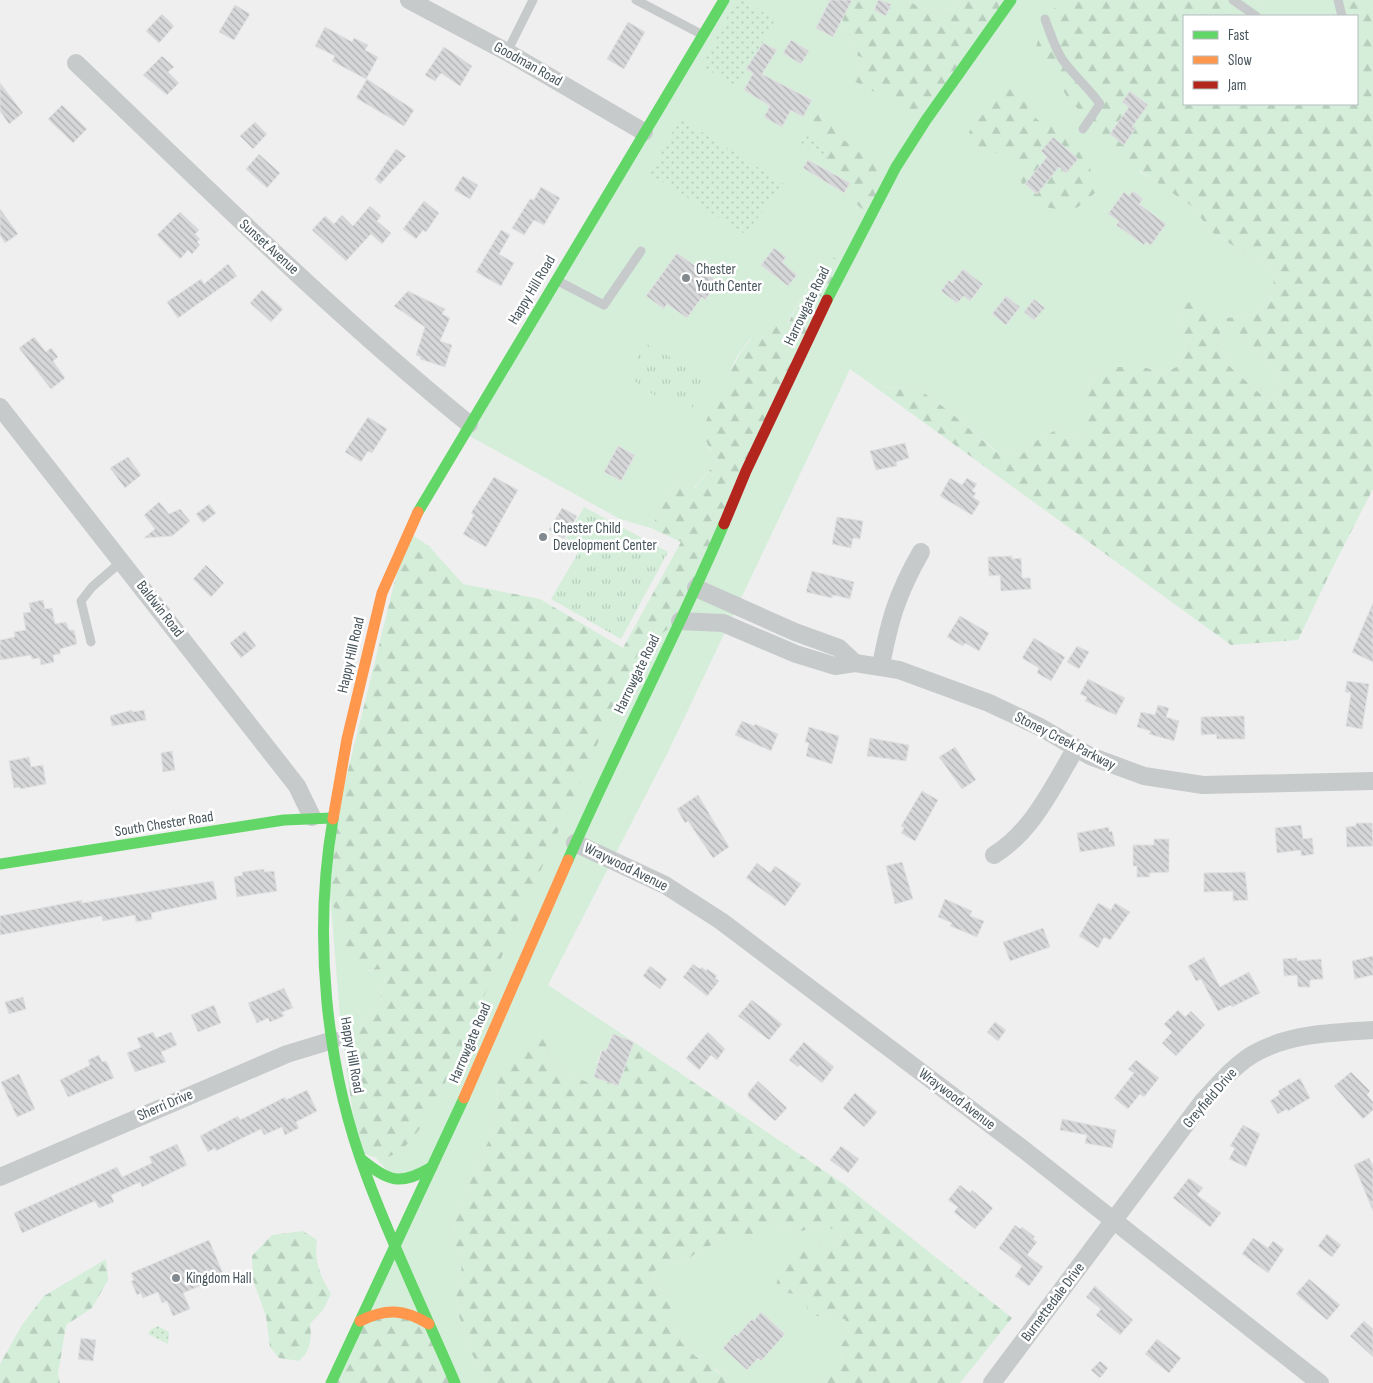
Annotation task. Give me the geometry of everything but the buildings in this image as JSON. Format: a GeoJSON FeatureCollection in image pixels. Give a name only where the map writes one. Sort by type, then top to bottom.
{"type":"FeatureCollection","features":[{"type":"Feature","properties":{"kind":"street","name":"Goodman Road"},"geometry":{"type":"LineString","coordinates":[[409,0],[507,52],[644,132]]}},
{"type":"Feature","properties":{"kind":"street","name":"Happy Hill Road"},"geometry":{"type":"LineString","coordinates":[[455,1383],[361,1159],[342,1090],[333,1040],[324,957],[323,908],[326,859],[347,739],[382,593],[414,517],[724,0]]}},
{"type":"Feature","properties":{"kind":"street","name":"Harrowgate Road"},"geometry":{"type":"LineString","coordinates":[[331,1383],[432,1167],[575,843],[696,588],[746,471],[813,328],[896,167],[973,50],[1011,0]]}},
{"type":"Feature","properties":{"kind":"street","name":"Sunset Avenue"},"geometry":{"type":"LineString","coordinates":[[76,63],[202,186],[404,371],[469,424]]}},
{"type":"Feature","properties":{"kind":"street","name":"Baldwin Road"},"geometry":{"type":"LineString","coordinates":[[0,407],[297,786],[312,817]]}},
{"type":"Feature","properties":{"kind":"street"},"geometry":{"type":"LineString","coordinates":[[881,666],[890,618],[903,583],[921,552]]}},
{"type":"Feature","properties":{"kind":"street"},"geometry":{"type":"LineString","coordinates":[[696,588],[795,632],[839,648],[855,663]]}},
{"type":"Feature","properties":{"kind":"street","name":"Stoney Creek Parkway"},"geometry":{"type":"LineString","coordinates":[[680,621],[724,623],[796,654],[835,666],[855,663],[881,666],[947,686],[989,703],[1116,768],[1144,776],[1203,785],[1373,781]]}},
{"type":"Feature","properties":{"kind":"street"},"geometry":{"type":"LineString","coordinates":[[994,855],[1008,846],[1034,817],[1076,748]]}},
{"type":"Feature","properties":{"kind":"street","name":"South Chester Road"},"geometry":{"type":"LineString","coordinates":[[0,864],[284,820],[312,817],[332,818]]}},
{"type":"Feature","properties":{"kind":"street","name":"Wraywood Avenue"},"geometry":{"type":"LineString","coordinates":[[575,843],[665,885],[721,921],[1018,1146],[1320,1383]]}},
{"type":"Feature","properties":{"kind":"street","name":"Greyfield Drive"},"geometry":{"type":"LineString","coordinates":[[1114,1222],[1203,1101],[1244,1061],[1256,1052],[1306,1035],[1373,1030]]}},
{"type":"Feature","properties":{"kind":"street","name":"Sherri Drive"},"geometry":{"type":"LineString","coordinates":[[0,1177],[287,1054],[333,1040]]}},
{"type":"Feature","properties":{"kind":"street"},"geometry":{"type":"LineString","coordinates":[[361,1159],[382,1177],[397,1181],[415,1178],[432,1167]]}},
{"type":"Feature","properties":{"kind":"street","name":"Burnettedale Drive"},"geometry":{"type":"LineString","coordinates":[[992,1383],[1114,1222]]}},
{"type":"Feature","properties":{"kind":"street"},"geometry":{"type":"LineString","coordinates":[[360,1321],[377,1312],[393,1309],[412,1313],[429,1324]]}},
{"type":"Feature","properties":{"kind":"lane"},"geometry":{"type":"LineString","coordinates":[[507,52],[533,0]]}},
{"type":"Feature","properties":{"kind":"lane"},"geometry":{"type":"LineString","coordinates":[[636,0],[703,35]]}},
{"type":"Feature","properties":{"kind":"lane"},"geometry":{"type":"LineString","coordinates":[[1233,0],[1255,15]]}},
{"type":"Feature","properties":{"kind":"lane"},"geometry":{"type":"LineString","coordinates":[[1338,0],[1342,15]]}},
{"type":"Feature","properties":{"kind":"lane"},"geometry":{"type":"LineString","coordinates":[[1045,19],[1053,41],[1063,60],[1090,89],[1100,104],[1082,129]]}},
{"type":"Feature","properties":{"kind":"lane"},"geometry":{"type":"LineString","coordinates":[[556,280],[604,305],[641,251]]}},
{"type":"Feature","properties":{"kind":"lane"},"geometry":{"type":"LineString","coordinates":[[90,642],[81,601],[92,586],[122,561]]}},
{"type":"Feature","properties":{"kind":"green space"},"geometry":{"type":"Polygon","coordinates":[[[722,0],[844,0],[842,32],[850,38],[858,56],[869,58],[854,71],[1011,0],[1062,0],[1140,172],[1170,190],[1193,207],[1211,232],[1275,271],[1271,300],[1251,315],[1226,318],[1276,371],[1282,396],[1268,401],[1226,363],[1219,327],[1179,308],[1186,344],[1180,365],[1163,374],[1144,367],[1099,367],[1087,392],[1086,408],[1090,436],[1080,438],[1056,430],[1034,442],[1021,455],[997,452],[949,411],[917,388],[875,387],[850,369],[668,752],[548,985],[634,1042],[613,1034],[606,1051],[601,1050],[595,1079],[587,1082],[564,1073],[552,1062],[551,1050],[496,1085],[498,1104],[493,1133],[476,1165],[463,1201],[455,1215],[454,1239],[461,1262],[462,1280],[456,1297],[459,1316],[472,1354],[488,1383],[455,1383],[362,1316],[432,1168],[397,1181],[376,1158],[640,648],[678,622],[817,270],[787,323],[749,340],[736,358],[723,390],[708,447],[718,460],[694,488],[677,478],[651,528],[620,519],[464,433],[722,0]]]}},
{"type":"Feature","properties":{"kind":"green space"},"geometry":{"type":"Polygon","coordinates":[[[736,0],[744,0],[775,20],[737,87],[702,66],[736,0]]]}},
{"type":"Feature","properties":{"kind":"green space"},"geometry":{"type":"Polygon","coordinates":[[[844,0],[908,0],[926,9],[946,10],[958,6],[959,0],[1011,0],[926,120],[854,81],[854,71],[868,59],[858,56],[850,38],[842,32],[844,0]]]}},
{"type":"Feature","properties":{"kind":"green space"},"geometry":{"type":"Polygon","coordinates":[[[908,0],[959,0],[958,6],[946,10],[932,10],[919,7],[908,0]]]}},
{"type":"Feature","properties":{"kind":"green space"},"geometry":{"type":"Polygon","coordinates":[[[1061,0],[1254,0],[1268,15],[1183,15],[1183,105],[1358,105],[1358,15],[1342,15],[1338,0],[1373,0],[1373,489],[1298,640],[1231,645],[875,387],[917,388],[949,411],[996,452],[1021,455],[1034,442],[1056,430],[1080,438],[1089,436],[1086,417],[1087,392],[1099,367],[1144,367],[1163,374],[1180,365],[1186,344],[1179,308],[1195,298],[1219,327],[1226,363],[1268,401],[1282,396],[1276,371],[1241,334],[1230,330],[1226,318],[1251,315],[1271,300],[1275,271],[1211,232],[1193,207],[1117,155],[1066,95],[1036,47],[1045,19],[1061,0]]]}},
{"type":"Feature","properties":{"kind":"green space"},"geometry":{"type":"Polygon","coordinates":[[[1254,0],[1338,0],[1342,15],[1268,15],[1254,0]]]}},
{"type":"Feature","properties":{"kind":"green space"},"geometry":{"type":"Polygon","coordinates":[[[1011,77],[1025,98],[1029,112],[1047,128],[1059,124],[1083,139],[1096,192],[1078,207],[1067,211],[1045,207],[1022,186],[1019,167],[1001,154],[976,146],[969,132],[993,101],[1002,81],[1011,77]]]}},
{"type":"Feature","properties":{"kind":"green space"},"geometry":{"type":"Polygon","coordinates":[[[820,112],[835,127],[841,138],[877,163],[888,183],[870,216],[851,199],[842,172],[828,160],[824,145],[810,133],[814,119],[820,112]]]}},
{"type":"Feature","properties":{"kind":"green space"},"geometry":{"type":"Polygon","coordinates":[[[680,118],[784,184],[745,234],[650,174],[680,118]]]}},
{"type":"Feature","properties":{"kind":"green space"},"geometry":{"type":"Polygon","coordinates":[[[806,131],[824,145],[828,160],[800,142],[806,131]]]}},
{"type":"Feature","properties":{"kind":"green space"},"geometry":{"type":"Polygon","coordinates":[[[856,242],[678,622],[640,649],[436,1103],[412,1139],[396,1153],[387,1157],[377,1158],[358,1151],[341,1029],[364,1019],[373,1011],[380,997],[385,976],[382,969],[366,970],[357,967],[347,955],[343,912],[331,906],[326,859],[407,532],[429,546],[463,584],[540,599],[623,648],[681,542],[651,528],[677,478],[695,488],[718,460],[707,442],[704,426],[740,353],[755,335],[780,317],[788,323],[817,270],[856,242]]]}},
{"type":"Feature","properties":{"kind":"green space"},"geometry":{"type":"Polygon","coordinates":[[[645,343],[708,378],[689,415],[644,389],[628,375],[645,343]]]}},
{"type":"Feature","properties":{"kind":"green space"},"geometry":{"type":"Polygon","coordinates":[[[584,507],[668,552],[621,639],[551,599],[578,553],[563,544],[584,507]]]}},
{"type":"Feature","properties":{"kind":"green space"},"geometry":{"type":"Polygon","coordinates":[[[331,906],[343,911],[343,926],[368,971],[383,969],[385,976],[380,997],[373,1011],[364,1019],[341,1029],[331,906]]]}},
{"type":"Feature","properties":{"kind":"green space"},"geometry":{"type":"Polygon","coordinates":[[[544,1037],[551,1050],[552,1062],[564,1073],[587,1082],[595,1079],[594,1077],[618,1086],[634,1042],[845,1185],[1012,1318],[960,1383],[822,1383],[821,1381],[830,1367],[842,1362],[841,1346],[849,1333],[845,1319],[816,1316],[807,1310],[805,1296],[788,1293],[776,1286],[780,1271],[787,1266],[788,1255],[807,1247],[825,1246],[839,1241],[842,1231],[820,1226],[794,1233],[775,1223],[767,1225],[757,1236],[723,1234],[714,1244],[698,1251],[685,1262],[666,1263],[653,1272],[656,1286],[670,1296],[674,1312],[669,1322],[677,1329],[681,1342],[696,1357],[709,1354],[715,1361],[715,1370],[727,1379],[727,1383],[488,1383],[472,1354],[459,1316],[456,1297],[462,1280],[461,1262],[454,1239],[455,1215],[463,1201],[476,1165],[493,1133],[498,1104],[496,1085],[506,1062],[526,1039],[544,1037]]]}},
{"type":"Feature","properties":{"kind":"green space"},"geometry":{"type":"Polygon","coordinates":[[[775,1223],[794,1233],[820,1226],[842,1230],[839,1241],[826,1247],[816,1246],[788,1293],[806,1296],[816,1316],[845,1319],[849,1333],[841,1346],[842,1362],[821,1381],[822,1383],[727,1383],[726,1379],[702,1355],[696,1357],[681,1342],[677,1329],[669,1322],[670,1296],[656,1286],[653,1271],[666,1263],[685,1262],[698,1251],[714,1244],[723,1234],[775,1223]]]}},
{"type":"Feature","properties":{"kind":"green space"},"geometry":{"type":"Polygon","coordinates":[[[303,1231],[317,1240],[316,1255],[319,1268],[331,1294],[323,1310],[310,1324],[310,1344],[306,1353],[299,1361],[279,1358],[270,1347],[266,1316],[253,1280],[252,1256],[272,1235],[303,1231]]]}},
{"type":"Feature","properties":{"kind":"green space"},"geometry":{"type":"Polygon","coordinates":[[[106,1259],[108,1280],[92,1308],[66,1325],[58,1374],[60,1383],[0,1383],[0,1364],[22,1325],[44,1296],[106,1259]]]}},
{"type":"Feature","properties":{"kind":"green space"},"geometry":{"type":"Polygon","coordinates":[[[362,1316],[426,1318],[455,1383],[331,1383],[362,1316]]]}},
{"type":"Feature","properties":{"kind":"green space"},"geometry":{"type":"Polygon","coordinates":[[[158,1326],[169,1332],[168,1344],[148,1334],[150,1330],[158,1326]]]}},
{"type":"Feature","properties":{"kind":"traffic: fast"},"geometry":{"type":"LineString","coordinates":[[418,512],[724,0]]}},
{"type":"Feature","properties":{"kind":"traffic: fast"},"geometry":{"type":"LineString","coordinates":[[827,300],[896,167],[926,120],[1011,0]]}},
{"type":"Feature","properties":{"kind":"traffic: fast"},"geometry":{"type":"LineString","coordinates":[[568,860],[724,524]]}},
{"type":"Feature","properties":{"kind":"traffic: fast"},"geometry":{"type":"LineString","coordinates":[[0,864],[284,820],[332,818]]}},
{"type":"Feature","properties":{"kind":"traffic: fast"},"geometry":{"type":"LineString","coordinates":[[333,819],[327,863],[324,908],[324,954],[327,1000],[341,1091],[353,1135],[377,1203],[455,1383]]}},
{"type":"Feature","properties":{"kind":"traffic: fast"},"geometry":{"type":"LineString","coordinates":[[331,1383],[464,1098]]}},
{"type":"Feature","properties":{"kind":"traffic: fast"},"geometry":{"type":"LineString","coordinates":[[361,1159],[379,1173],[395,1179],[411,1177],[432,1167]]}},
{"type":"Feature","properties":{"kind":"traffic: slow"},"geometry":{"type":"LineString","coordinates":[[333,819],[347,739],[382,593],[418,512]]}},
{"type":"Feature","properties":{"kind":"traffic: slow"},"geometry":{"type":"LineString","coordinates":[[464,1098],[568,860]]}},
{"type":"Feature","properties":{"kind":"traffic: slow"},"geometry":{"type":"LineString","coordinates":[[360,1321],[378,1314],[395,1312],[411,1315],[429,1324]]}},
{"type":"Feature","properties":{"kind":"traffic: jam"},"geometry":{"type":"LineString","coordinates":[[724,524],[746,471],[827,300]]}},
{"type":"Feature","properties":{"kind":"place","name":"Chester Youth Center"},"geometry":{"type":"Point","coordinates":[686,278]}},
{"type":"Feature","properties":{"kind":"place","name":"Chester Child Development Center"},"geometry":{"type":"Point","coordinates":[543,537]}},
{"type":"Feature","properties":{"kind":"place","name":"Kingdom Hall"},"geometry":{"type":"Point","coordinates":[176,1278]}}]}
